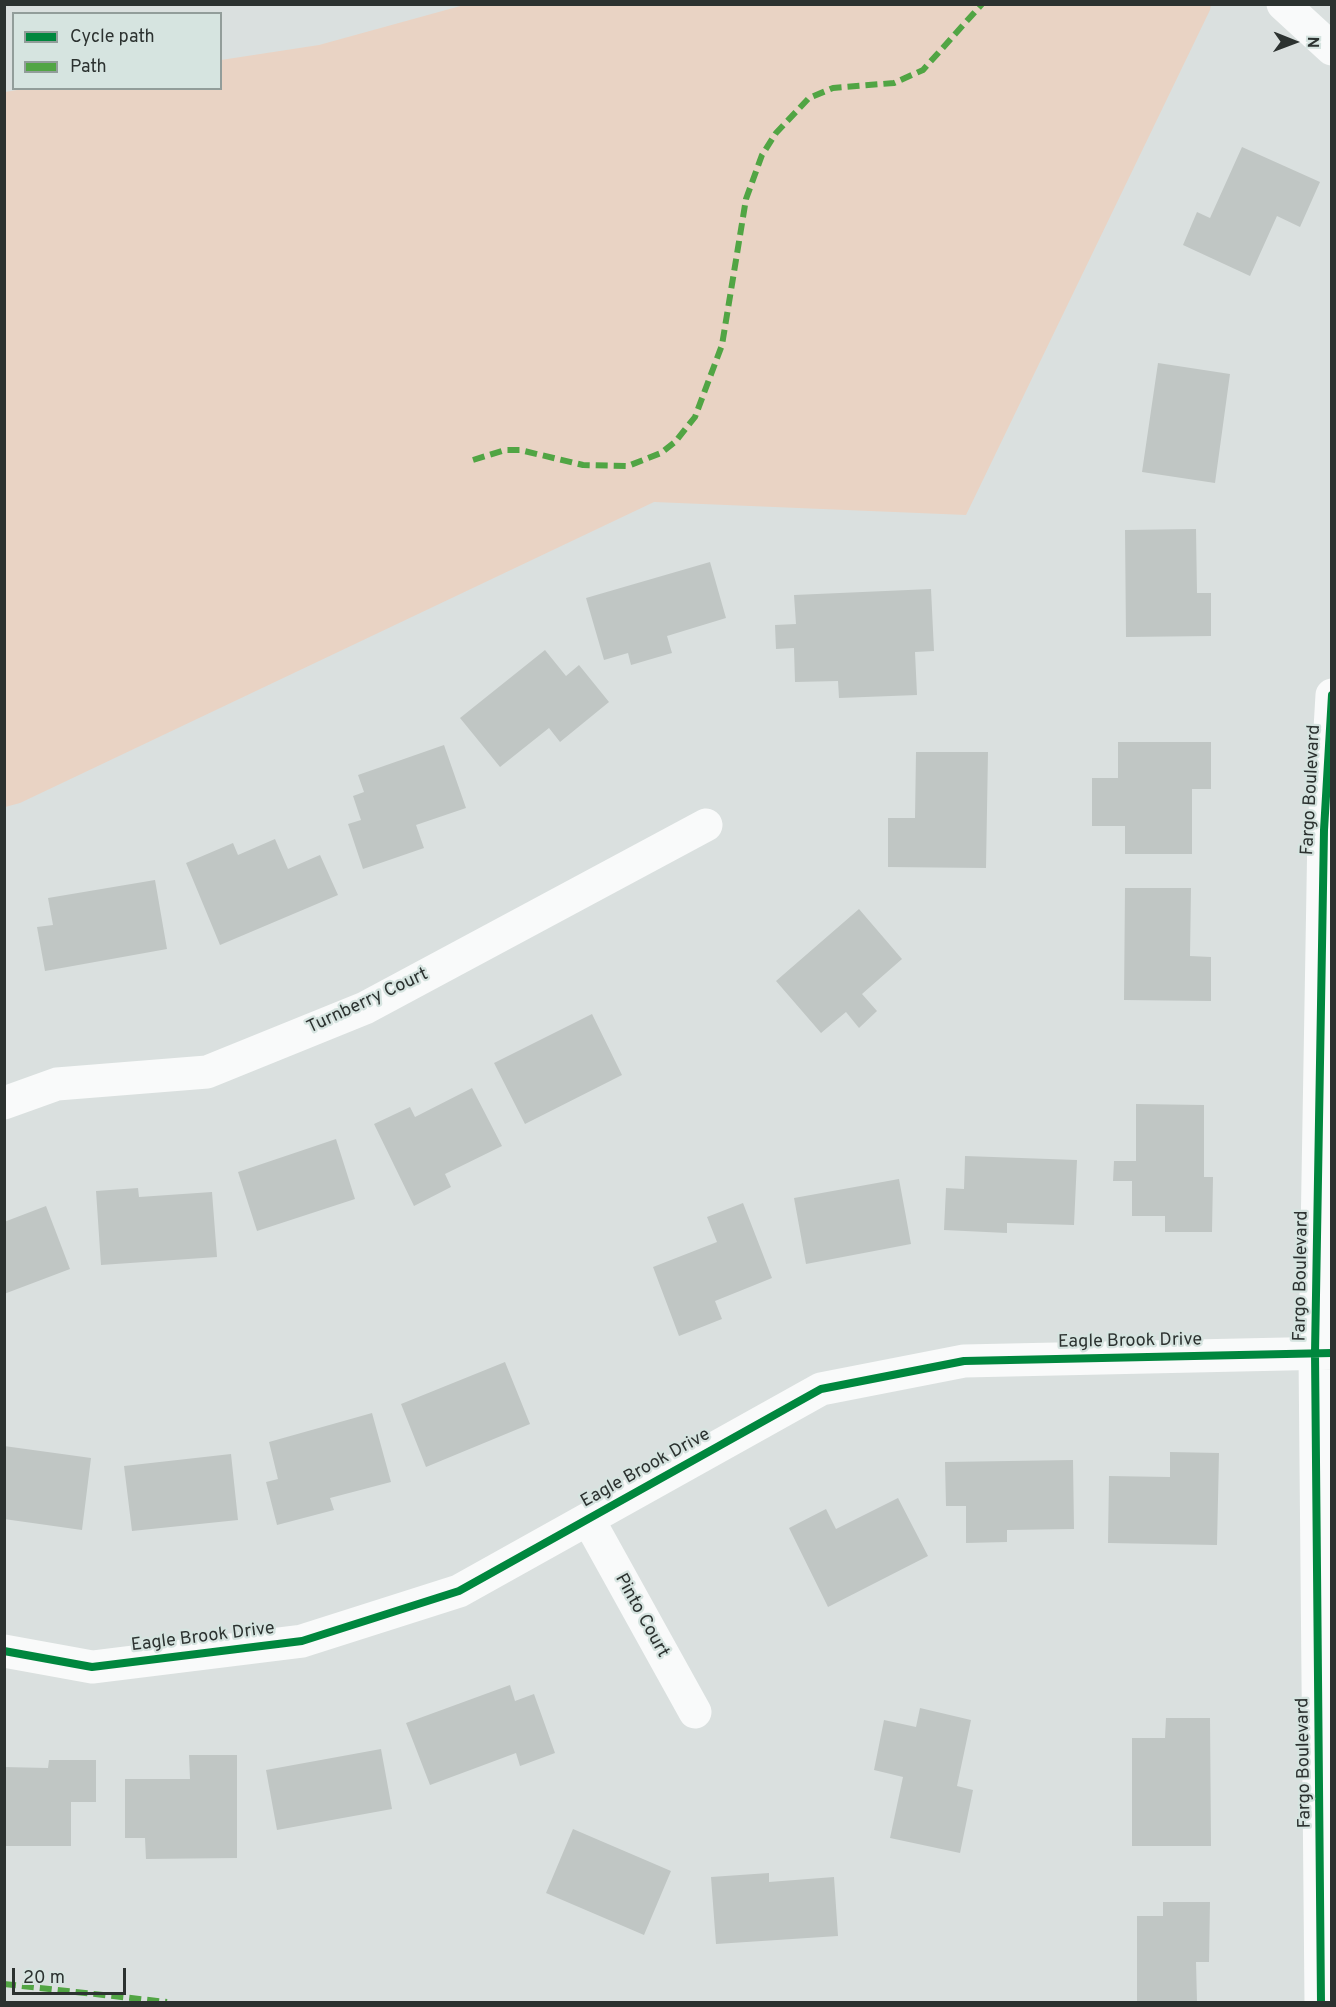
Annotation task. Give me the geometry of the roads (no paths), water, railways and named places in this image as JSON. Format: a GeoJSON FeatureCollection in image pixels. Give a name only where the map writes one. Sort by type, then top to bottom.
{"type":"FeatureCollection","features":[{"type":"Feature","properties":{"kind":"street"},"geometry":{"type":"LineString","coordinates":[[1283,4],[1332,49]]}},
{"type":"Feature","properties":{"kind":"street","name":"Fargo Boulevard"},"geometry":{"type":"LineString","coordinates":[[1321,2002],[1326,1884],[1323,1353],[1328,830],[1332,695]]}},
{"type":"Feature","properties":{"kind":"street","name":"Turnberry Court"},"geometry":{"type":"LineString","coordinates":[[4,1103],[57,1084],[207,1072],[365,1008],[706,825]]}},
{"type":"Feature","properties":{"kind":"street","name":"Eagle Brook Drive"},"geometry":{"type":"LineString","coordinates":[[4,1651],[92,1667],[302,1641],[459,1592],[821,1389],[964,1361],[1323,1353]]}},
{"type":"Feature","properties":{"kind":"street","name":"Pinto Court"},"geometry":{"type":"LineString","coordinates":[[588,1519],[694,1712]]}}]}
